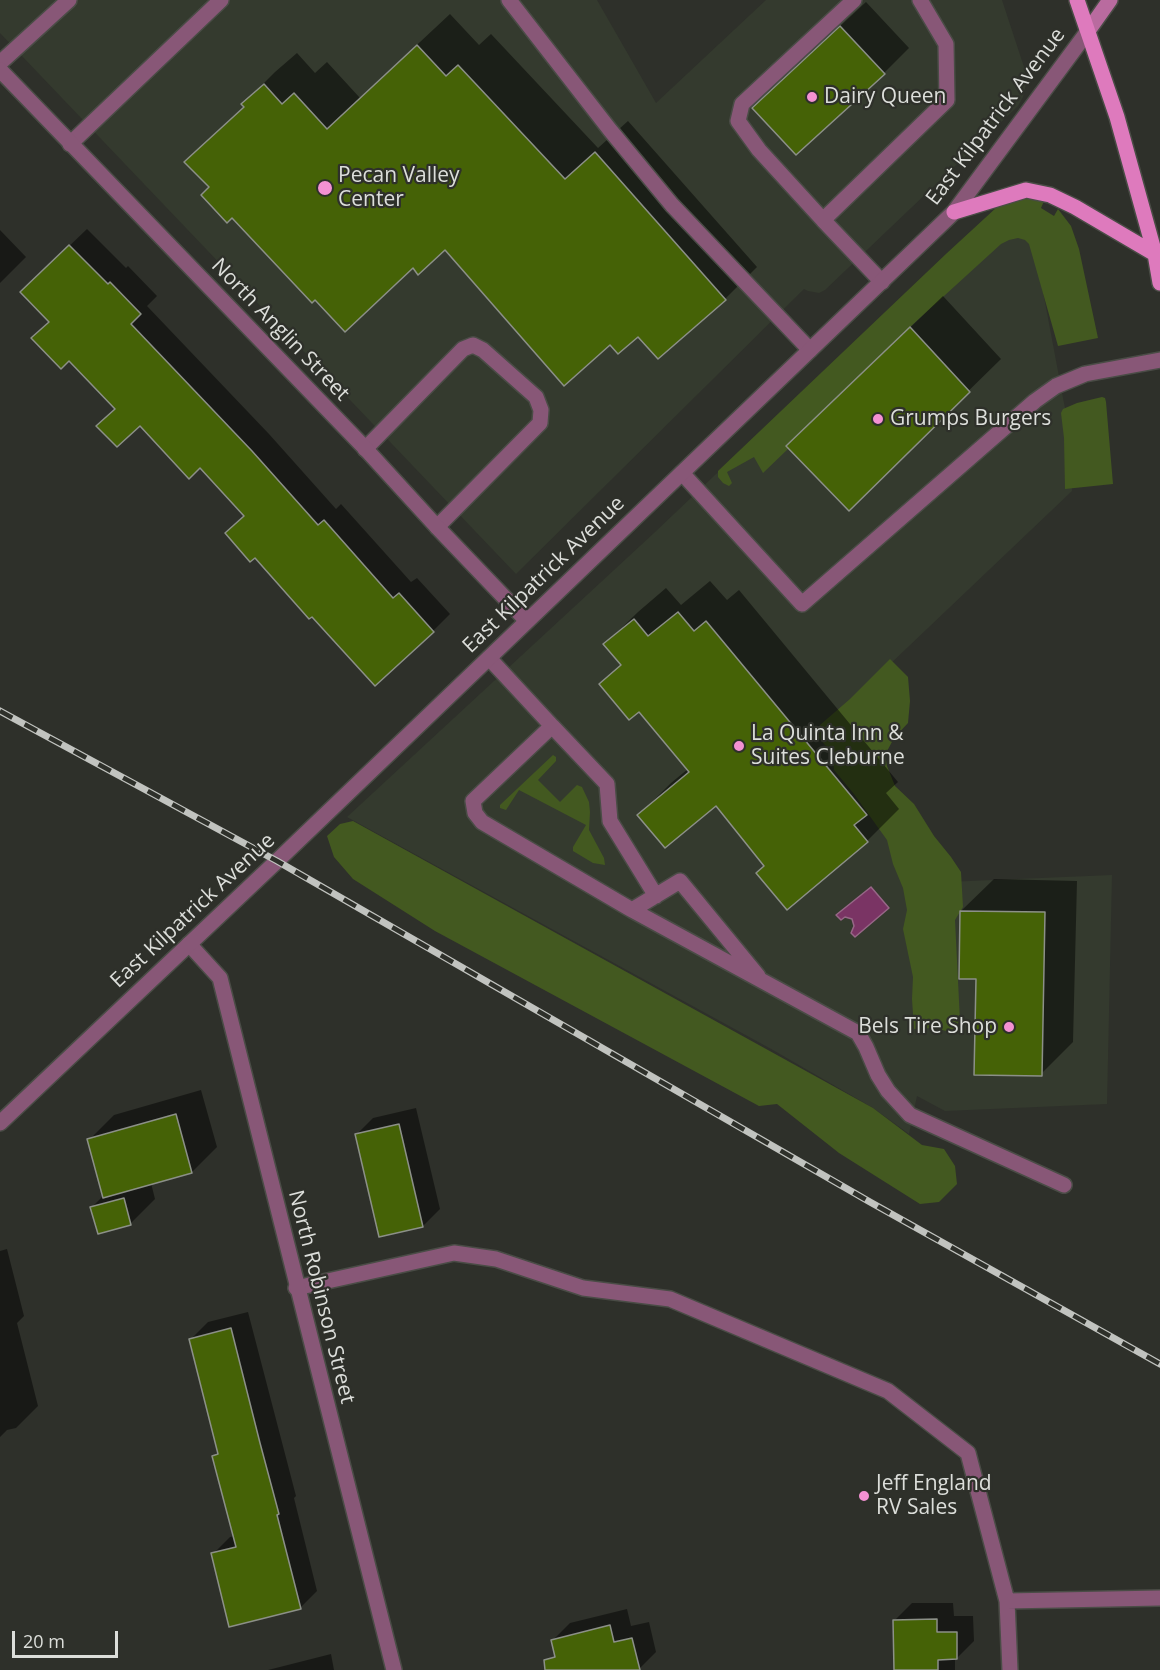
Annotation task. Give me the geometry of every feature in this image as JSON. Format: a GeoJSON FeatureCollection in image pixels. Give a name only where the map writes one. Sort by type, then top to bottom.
{"type":"FeatureCollection","features":[{"type":"Feature","properties":{"kind":"main road"},"geometry":{"type":"LineString","coordinates":[[1077,0],[1117,117],[1155,254],[1160,283]]}},
{"type":"Feature","properties":{"kind":"main road"},"geometry":{"type":"LineString","coordinates":[[1088,31],[1110,0]]}},
{"type":"Feature","properties":{"kind":"main road"},"geometry":{"type":"LineString","coordinates":[[954,212],[1026,190],[1050,195],[1076,207],[1155,254]]}},
{"type":"Feature","properties":{"kind":"street"},"geometry":{"type":"LineString","coordinates":[[0,63],[69,0]]}},
{"type":"Feature","properties":{"kind":"street"},"geometry":{"type":"LineString","coordinates":[[70,144],[221,0]]}},
{"type":"Feature","properties":{"kind":"street"},"geometry":{"type":"LineString","coordinates":[[509,0],[672,205],[810,350]]}},
{"type":"Feature","properties":{"kind":"street"},"geometry":{"type":"LineString","coordinates":[[854,0],[742,104],[738,121],[759,150],[882,282]]}},
{"type":"Feature","properties":{"kind":"street"},"geometry":{"type":"LineString","coordinates":[[823,220],[947,100],[946,45],[920,0]]}},
{"type":"Feature","properties":{"kind":"street","name":"East Kilpatrick Avenue"},"geometry":{"type":"LineString","coordinates":[[0,1123],[954,212],[1088,31]]}},
{"type":"Feature","properties":{"kind":"street","name":"North Anglin Street"},"geometry":{"type":"LineString","coordinates":[[0,70],[365,449],[527,621]]}},
{"type":"Feature","properties":{"kind":"street"},"geometry":{"type":"LineString","coordinates":[[365,449],[463,349],[473,345],[483,350],[536,397],[541,410],[540,423],[437,527]]}},
{"type":"Feature","properties":{"kind":"street"},"geometry":{"type":"LineString","coordinates":[[682,472],[802,604],[1035,401],[1056,386],[1085,374],[1160,360]]}},
{"type":"Feature","properties":{"kind":"street"},"geometry":{"type":"LineString","coordinates":[[489,658],[606,784],[610,821],[656,896]]}},
{"type":"Feature","properties":{"kind":"street"},"geometry":{"type":"LineString","coordinates":[[552,726],[473,801],[475,813],[482,822],[632,910],[858,1034],[878,1075],[910,1115],[1064,1185]]}},
{"type":"Feature","properties":{"kind":"street"},"geometry":{"type":"LineString","coordinates":[[632,910],[680,881],[764,982]]}},
{"type":"Feature","properties":{"kind":"street","name":"North Robinson Street"},"geometry":{"type":"LineString","coordinates":[[189,944],[220,978],[394,1670]]}},
{"type":"Feature","properties":{"kind":"street"},"geometry":{"type":"LineString","coordinates":[[297,1288],[454,1252],[496,1258],[583,1288],[670,1299],[888,1391],[968,1454],[1007,1602],[1010,1670]]}},
{"type":"Feature","properties":{"kind":"street"},"geometry":{"type":"LineString","coordinates":[[1007,1602],[1160,1598]]}},
{"type":"Feature","properties":{"kind":"shaded area"},"geometry":{"type":"Polygon","coordinates":[[[0,0],[597,0],[656,103],[766,0],[1002,0],[1025,70],[1026,84],[1018,106],[825,290],[819,293],[804,289],[516,574],[0,33],[0,0]]]}},
{"type":"Feature","properties":{"kind":"shaded area"},"geometry":{"type":"Polygon","coordinates":[[[997,207],[1032,233],[1070,435],[1072,491],[826,725],[946,882],[1112,875],[1107,1104],[945,1111],[917,1096],[909,1134],[873,1108],[773,1050],[347,817],[654,533],[997,207]]]}},
{"type":"Feature","properties":{"kind":"shaded area"},"geometry":{"type":"Polygon","coordinates":[[[871,887],[889,908],[855,937],[851,933],[854,926],[852,919],[845,917],[841,920],[836,915],[871,887]]]}},
{"type":"Feature","properties":{"kind":"green space"},"geometry":{"type":"Polygon","coordinates":[[[1022,198],[1044,201],[1041,208],[1054,216],[1058,209],[1071,226],[1079,249],[1098,338],[1058,346],[1029,244],[1018,238],[1009,240],[1001,244],[910,327],[786,446],[789,448],[763,473],[754,457],[727,472],[732,483],[729,486],[723,483],[718,477],[718,471],[997,207],[1022,198]]]}},
{"type":"Feature","properties":{"kind":"green space"},"geometry":{"type":"Polygon","coordinates":[[[1102,397],[1106,402],[1113,484],[1065,489],[1061,413],[1063,409],[1077,403],[1102,397]]]}},
{"type":"Feature","properties":{"kind":"green space"},"geometry":{"type":"Polygon","coordinates":[[[890,659],[908,677],[910,701],[908,723],[894,738],[885,755],[887,766],[895,786],[914,804],[961,872],[963,907],[955,920],[960,1021],[951,1032],[933,1028],[914,1029],[913,977],[903,929],[907,910],[903,888],[893,864],[887,840],[834,770],[832,753],[819,738],[820,725],[890,659]]]}},
{"type":"Feature","properties":{"kind":"green space"},"geometry":{"type":"Polygon","coordinates":[[[553,755],[556,761],[538,780],[560,802],[577,785],[582,787],[589,802],[589,830],[604,858],[605,865],[593,863],[573,851],[586,825],[519,790],[506,810],[500,808],[500,805],[553,755]]]}},
{"type":"Feature","properties":{"kind":"green space"},"geometry":{"type":"Polygon","coordinates":[[[353,821],[873,1108],[922,1145],[944,1149],[955,1166],[957,1184],[939,1202],[920,1204],[839,1153],[777,1104],[759,1106],[435,931],[353,879],[334,857],[327,836],[340,824],[353,821]]]}},
{"type":"Feature","properties":{"kind":"building","name":"Dairy Queen"},"geometry":{"type":"Polygon","coordinates":[[[840,26],[885,74],[796,155],[752,108],[840,26]]]}},
{"type":"Feature","properties":{"kind":"building"},"geometry":{"type":"Polygon","coordinates":[[[417,45],[446,76],[458,65],[565,179],[595,152],[726,300],[658,359],[638,337],[618,354],[610,345],[564,386],[445,250],[418,275],[413,268],[345,332],[315,300],[312,303],[232,218],[227,223],[201,195],[209,187],[184,162],[244,107],[241,104],[264,84],[282,104],[294,93],[327,129],[417,45]]]}},
{"type":"Feature","properties":{"kind":"building"},"geometry":{"type":"Polygon","coordinates":[[[69,245],[141,314],[131,324],[252,451],[318,525],[324,520],[393,598],[399,593],[434,632],[375,686],[312,617],[309,619],[255,558],[250,562],[225,533],[244,516],[200,468],[189,479],[140,426],[117,447],[96,426],[115,409],[69,361],[61,369],[31,338],[49,322],[20,292],[69,245]]]}},
{"type":"Feature","properties":{"kind":"building","name":"Grumps Burgers"},"geometry":{"type":"Polygon","coordinates":[[[910,327],[970,392],[849,511],[786,446],[910,327]]]}},
{"type":"Feature","properties":{"kind":"building","name":"La Quinta Inn & Suites Cleburne"},"geometry":{"type":"Polygon","coordinates":[[[678,612],[694,631],[706,621],[867,815],[854,825],[868,842],[787,910],[756,873],[764,866],[716,806],[665,848],[637,815],[689,772],[639,712],[629,720],[599,684],[621,665],[603,644],[634,619],[648,636],[678,612]]]}},
{"type":"Feature","properties":{"kind":"building","name":"Bels Tire Shop"},"geometry":{"type":"Polygon","coordinates":[[[960,911],[1045,912],[1042,1076],[974,1075],[976,979],[959,979],[960,911]]]}},
{"type":"Feature","properties":{"kind":"building"},"geometry":{"type":"Polygon","coordinates":[[[176,1114],[192,1173],[103,1198],[87,1139],[176,1114]]]}},
{"type":"Feature","properties":{"kind":"building"},"geometry":{"type":"Polygon","coordinates":[[[399,1124],[423,1227],[379,1237],[355,1134],[399,1124]]]}},
{"type":"Feature","properties":{"kind":"building"},"geometry":{"type":"Polygon","coordinates":[[[124,1198],[131,1225],[98,1234],[90,1207],[124,1198]]]}},
{"type":"Feature","properties":{"kind":"building"},"geometry":{"type":"Polygon","coordinates":[[[231,1328],[301,1609],[229,1627],[211,1553],[236,1547],[212,1456],[218,1454],[189,1339],[231,1328]]]}},
{"type":"Feature","properties":{"kind":"building"},"geometry":{"type":"Polygon","coordinates":[[[937,1619],[937,1632],[957,1632],[957,1659],[938,1660],[938,1670],[894,1670],[893,1620],[937,1619]]]}},
{"type":"Feature","properties":{"kind":"building"},"geometry":{"type":"Polygon","coordinates":[[[610,1625],[614,1642],[632,1638],[640,1670],[545,1670],[544,1660],[555,1657],[551,1640],[610,1625]]]}},
{"type":"Feature","properties":{"kind":"railway"},"geometry":{"type":"LineString","coordinates":[[0,711],[277,861],[870,1202],[1160,1364]]}},
{"type":"Feature","properties":{"kind":"place","name":"Dairy Queen"},"geometry":{"type":"Point","coordinates":[812,97]}},
{"type":"Feature","properties":{"kind":"place","name":"Pecan Valley Center"},"geometry":{"type":"Point","coordinates":[325,188]}},
{"type":"Feature","properties":{"kind":"place","name":"Grumps Burgers"},"geometry":{"type":"Point","coordinates":[878,419]}},
{"type":"Feature","properties":{"kind":"place","name":"La Quinta Inn & Suites Cleburne"},"geometry":{"type":"Point","coordinates":[739,746]}},
{"type":"Feature","properties":{"kind":"place","name":"Bels Tire Shop"},"geometry":{"type":"Point","coordinates":[1009,1027]}},
{"type":"Feature","properties":{"kind":"place","name":"Jeff England RV Sales"},"geometry":{"type":"Point","coordinates":[864,1496]}}]}
